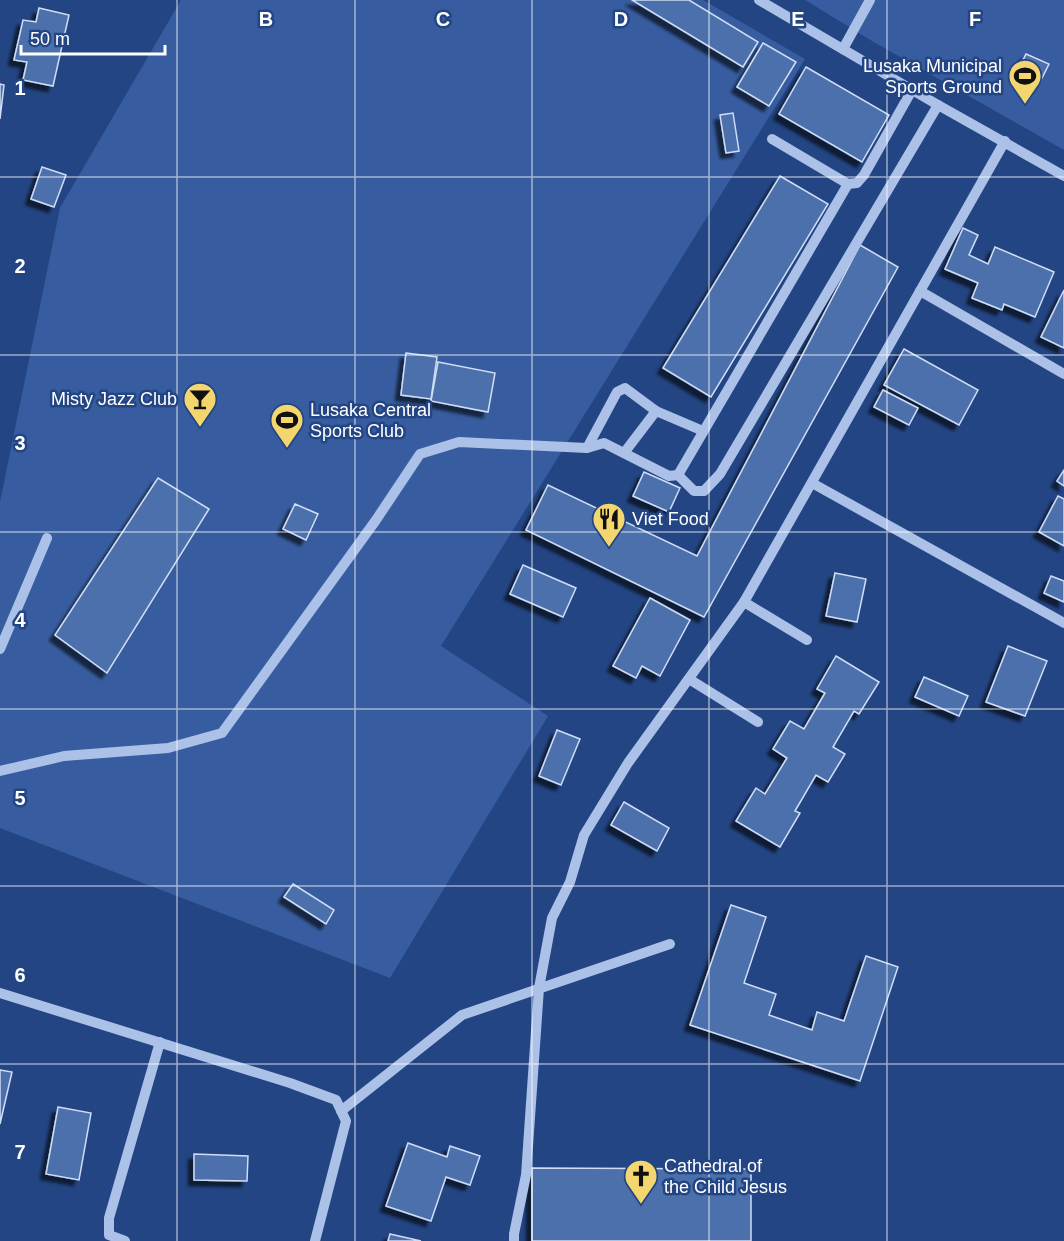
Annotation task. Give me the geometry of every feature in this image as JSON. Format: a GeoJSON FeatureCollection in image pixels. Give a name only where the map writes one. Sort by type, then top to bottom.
{"type":"FeatureCollection","features":[{"type":"Feature","properties":{"kind":"street"},"geometry":{"type":"LineString","coordinates":[[759,0],[1064,176]]}},
{"type":"Feature","properties":{"kind":"street"},"geometry":{"type":"LineString","coordinates":[[843,49],[870,0]]}},
{"type":"Feature","properties":{"kind":"street"},"geometry":{"type":"LineString","coordinates":[[772,139],[848,184],[857,183],[864,175],[912,90]]}},
{"type":"Feature","properties":{"kind":"street"},"geometry":{"type":"LineString","coordinates":[[678,475],[694,491],[704,492],[720,474],[938,105]]}},
{"type":"Feature","properties":{"kind":"street"},"geometry":{"type":"LineString","coordinates":[[514,1241],[526,1175],[538,988],[552,918],[570,882],[584,835],[628,763],[744,602],[1005,141]]}},
{"type":"Feature","properties":{"kind":"street"},"geometry":{"type":"LineString","coordinates":[[678,475],[848,184]]}},
{"type":"Feature","properties":{"kind":"street"},"geometry":{"type":"LineString","coordinates":[[920,291],[1064,374]]}},
{"type":"Feature","properties":{"kind":"street"},"geometry":{"type":"LineString","coordinates":[[587,448],[617,392],[625,388],[656,411],[703,431]]}},
{"type":"Feature","properties":{"kind":"street"},"geometry":{"type":"LineString","coordinates":[[624,453],[656,411]]}},
{"type":"Feature","properties":{"kind":"street"},"geometry":{"type":"LineString","coordinates":[[0,771],[64,756],[168,748],[222,733],[376,520],[420,454],[459,442],[587,448],[604,443],[669,476],[678,475]]}},
{"type":"Feature","properties":{"kind":"street"},"geometry":{"type":"LineString","coordinates":[[812,483],[1064,623]]}},
{"type":"Feature","properties":{"kind":"street"},"geometry":{"type":"LineString","coordinates":[[0,649],[47,538]]}},
{"type":"Feature","properties":{"kind":"street"},"geometry":{"type":"LineString","coordinates":[[744,602],[807,640]]}},
{"type":"Feature","properties":{"kind":"street"},"geometry":{"type":"LineString","coordinates":[[689,679],[758,722]]}},
{"type":"Feature","properties":{"kind":"street"},"geometry":{"type":"LineString","coordinates":[[341,1111],[462,1015],[670,944]]}},
{"type":"Feature","properties":{"kind":"street"},"geometry":{"type":"LineString","coordinates":[[0,993],[290,1083],[336,1100],[346,1121],[315,1241]]}},
{"type":"Feature","properties":{"kind":"street"},"geometry":{"type":"LineString","coordinates":[[125,1241],[109,1235],[109,1218],[160,1042]]}},
{"type":"Feature","properties":{"kind":"shaded area","name":"Lusaka Central Sports Club"},"geometry":{"type":"Polygon","coordinates":[[[181,0],[703,0],[805,59],[441,646],[548,716],[390,978],[0,828],[0,502],[60,208],[181,0]]]}},
{"type":"Feature","properties":{"kind":"shaded area","name":"Lusaka Municipal Sports Ground"},"geometry":{"type":"Polygon","coordinates":[[[805,0],[1064,0],[1064,150],[872,41],[805,0]]]}},
{"type":"Feature","properties":{"kind":"building"},"geometry":{"type":"Polygon","coordinates":[[[632,0],[689,0],[758,42],[743,67],[632,0]]]}},
{"type":"Feature","properties":{"kind":"building"},"geometry":{"type":"Polygon","coordinates":[[[39,8],[69,15],[53,86],[23,80],[27,62],[14,60],[23,20],[36,22],[39,8]]]}},
{"type":"Feature","properties":{"kind":"building"},"geometry":{"type":"Polygon","coordinates":[[[763,43],[796,62],[769,106],[737,87],[763,43]]]}},
{"type":"Feature","properties":{"kind":"building"},"geometry":{"type":"Polygon","coordinates":[[[1026,54],[1049,64],[1038,86],[1016,75],[1026,54]]]}},
{"type":"Feature","properties":{"kind":"building"},"geometry":{"type":"Polygon","coordinates":[[[806,67],[889,115],[862,162],[779,114],[806,67]]]}},
{"type":"Feature","properties":{"kind":"building"},"geometry":{"type":"Polygon","coordinates":[[[0,84],[4,85],[0,119],[0,84]]]}},
{"type":"Feature","properties":{"kind":"building"},"geometry":{"type":"Polygon","coordinates":[[[733,113],[739,151],[726,153],[720,115],[733,113]]]}},
{"type":"Feature","properties":{"kind":"building"},"geometry":{"type":"Polygon","coordinates":[[[42,167],[66,175],[54,207],[31,199],[42,167]]]}},
{"type":"Feature","properties":{"kind":"building"},"geometry":{"type":"Polygon","coordinates":[[[780,176],[828,204],[711,397],[663,368],[780,176]]]}},
{"type":"Feature","properties":{"kind":"building"},"geometry":{"type":"Polygon","coordinates":[[[963,228],[978,235],[969,255],[988,264],[995,247],[1054,272],[1035,317],[1004,304],[1002,310],[972,298],[978,283],[945,269],[963,228]]]}},
{"type":"Feature","properties":{"kind":"building"},"geometry":{"type":"Polygon","coordinates":[[[860,245],[898,267],[704,617],[526,530],[548,485],[697,556],[860,245]]]}},
{"type":"Feature","properties":{"kind":"building"},"geometry":{"type":"Polygon","coordinates":[[[1064,290],[1064,348],[1041,337],[1064,290]]]}},
{"type":"Feature","properties":{"kind":"building"},"geometry":{"type":"Polygon","coordinates":[[[904,349],[978,390],[959,425],[884,385],[904,349]]]}},
{"type":"Feature","properties":{"kind":"building"},"geometry":{"type":"Polygon","coordinates":[[[406,353],[437,357],[431,399],[401,395],[406,353]]]}},
{"type":"Feature","properties":{"kind":"building"},"geometry":{"type":"Polygon","coordinates":[[[438,362],[495,373],[488,412],[431,401],[438,362]]]}},
{"type":"Feature","properties":{"kind":"building"},"geometry":{"type":"Polygon","coordinates":[[[883,390],[918,408],[909,425],[874,407],[883,390]]]}},
{"type":"Feature","properties":{"kind":"building"},"geometry":{"type":"Polygon","coordinates":[[[1064,470],[1064,486],[1057,481],[1064,470]]]}},
{"type":"Feature","properties":{"kind":"building"},"geometry":{"type":"Polygon","coordinates":[[[644,472],[680,488],[669,512],[633,496],[644,472]]]}},
{"type":"Feature","properties":{"kind":"building"},"geometry":{"type":"Polygon","coordinates":[[[158,478],[209,509],[107,673],[55,635],[158,478]]]}},
{"type":"Feature","properties":{"kind":"building"},"geometry":{"type":"Polygon","coordinates":[[[1058,496],[1064,499],[1064,546],[1039,532],[1058,496]]]}},
{"type":"Feature","properties":{"kind":"building"},"geometry":{"type":"Polygon","coordinates":[[[295,504],[318,514],[306,540],[283,529],[295,504]]]}},
{"type":"Feature","properties":{"kind":"building"},"geometry":{"type":"Polygon","coordinates":[[[523,565],[576,588],[563,617],[510,594],[523,565]]]}},
{"type":"Feature","properties":{"kind":"building"},"geometry":{"type":"Polygon","coordinates":[[[835,573],[866,579],[857,622],[826,616],[835,573]]]}},
{"type":"Feature","properties":{"kind":"building"},"geometry":{"type":"Polygon","coordinates":[[[1051,576],[1064,581],[1064,602],[1044,593],[1051,576]]]}},
{"type":"Feature","properties":{"kind":"building"},"geometry":{"type":"Polygon","coordinates":[[[650,598],[690,620],[660,676],[642,666],[636,678],[613,666],[650,598]]]}},
{"type":"Feature","properties":{"kind":"building"},"geometry":{"type":"Polygon","coordinates":[[[1008,646],[1047,661],[1025,716],[986,702],[1008,646]]]}},
{"type":"Feature","properties":{"kind":"building"},"geometry":{"type":"Polygon","coordinates":[[[836,656],[879,682],[859,714],[854,711],[833,747],[845,754],[828,782],[816,775],[795,811],[800,813],[780,847],[736,821],[756,788],[765,794],[787,758],[773,749],[790,721],[804,729],[825,693],[817,689],[836,656]]]}},
{"type":"Feature","properties":{"kind":"building"},"geometry":{"type":"Polygon","coordinates":[[[924,677],[968,696],[959,716],[915,697],[924,677]]]}},
{"type":"Feature","properties":{"kind":"building"},"geometry":{"type":"Polygon","coordinates":[[[557,730],[580,739],[561,785],[539,776],[557,730]]]}},
{"type":"Feature","properties":{"kind":"building"},"geometry":{"type":"Polygon","coordinates":[[[624,802],[669,828],[657,851],[611,825],[624,802]]]}},
{"type":"Feature","properties":{"kind":"building"},"geometry":{"type":"Polygon","coordinates":[[[293,884],[334,910],[326,924],[284,897],[293,884]]]}},
{"type":"Feature","properties":{"kind":"building"},"geometry":{"type":"Polygon","coordinates":[[[731,905],[766,917],[744,983],[776,994],[769,1015],[812,1030],[817,1012],[844,1021],[866,956],[898,967],[860,1081],[690,1025],[731,905]]]}},
{"type":"Feature","properties":{"kind":"building"},"geometry":{"type":"Polygon","coordinates":[[[0,1070],[12,1072],[0,1124],[0,1070]]]}},
{"type":"Feature","properties":{"kind":"building"},"geometry":{"type":"Polygon","coordinates":[[[58,1107],[91,1113],[79,1180],[46,1174],[58,1107]]]}},
{"type":"Feature","properties":{"kind":"building"},"geometry":{"type":"Polygon","coordinates":[[[408,1143],[447,1157],[450,1146],[480,1156],[470,1185],[446,1177],[431,1221],[386,1206],[408,1143]]]}},
{"type":"Feature","properties":{"kind":"building"},"geometry":{"type":"Polygon","coordinates":[[[194,1154],[248,1156],[247,1181],[194,1180],[194,1154]]]}},
{"type":"Feature","properties":{"kind":"building","name":"Cathedral of the Child Jesus"},"geometry":{"type":"Polygon","coordinates":[[[532,1168],[751,1169],[751,1241],[532,1241],[532,1168]]]}},
{"type":"Feature","properties":{"kind":"building"},"geometry":{"type":"Polygon","coordinates":[[[390,1234],[421,1241],[388,1241],[390,1234]]]}},
{"type":"Feature","properties":{"kind":"place","name":"Lusaka Municipal Sports Ground"},"geometry":{"type":"Point","coordinates":[1025,105]}},
{"type":"Feature","properties":{"kind":"place","name":"Misty Jazz Club"},"geometry":{"type":"Point","coordinates":[200,428]}},
{"type":"Feature","properties":{"kind":"place","name":"Lusaka Central Sports Club"},"geometry":{"type":"Point","coordinates":[287,449]}},
{"type":"Feature","properties":{"kind":"place","name":"Viet Food"},"geometry":{"type":"Point","coordinates":[609,548]}},
{"type":"Feature","properties":{"kind":"place","name":"Cathedral of the Child Jesus"},"geometry":{"type":"Point","coordinates":[641,1205]}}]}
